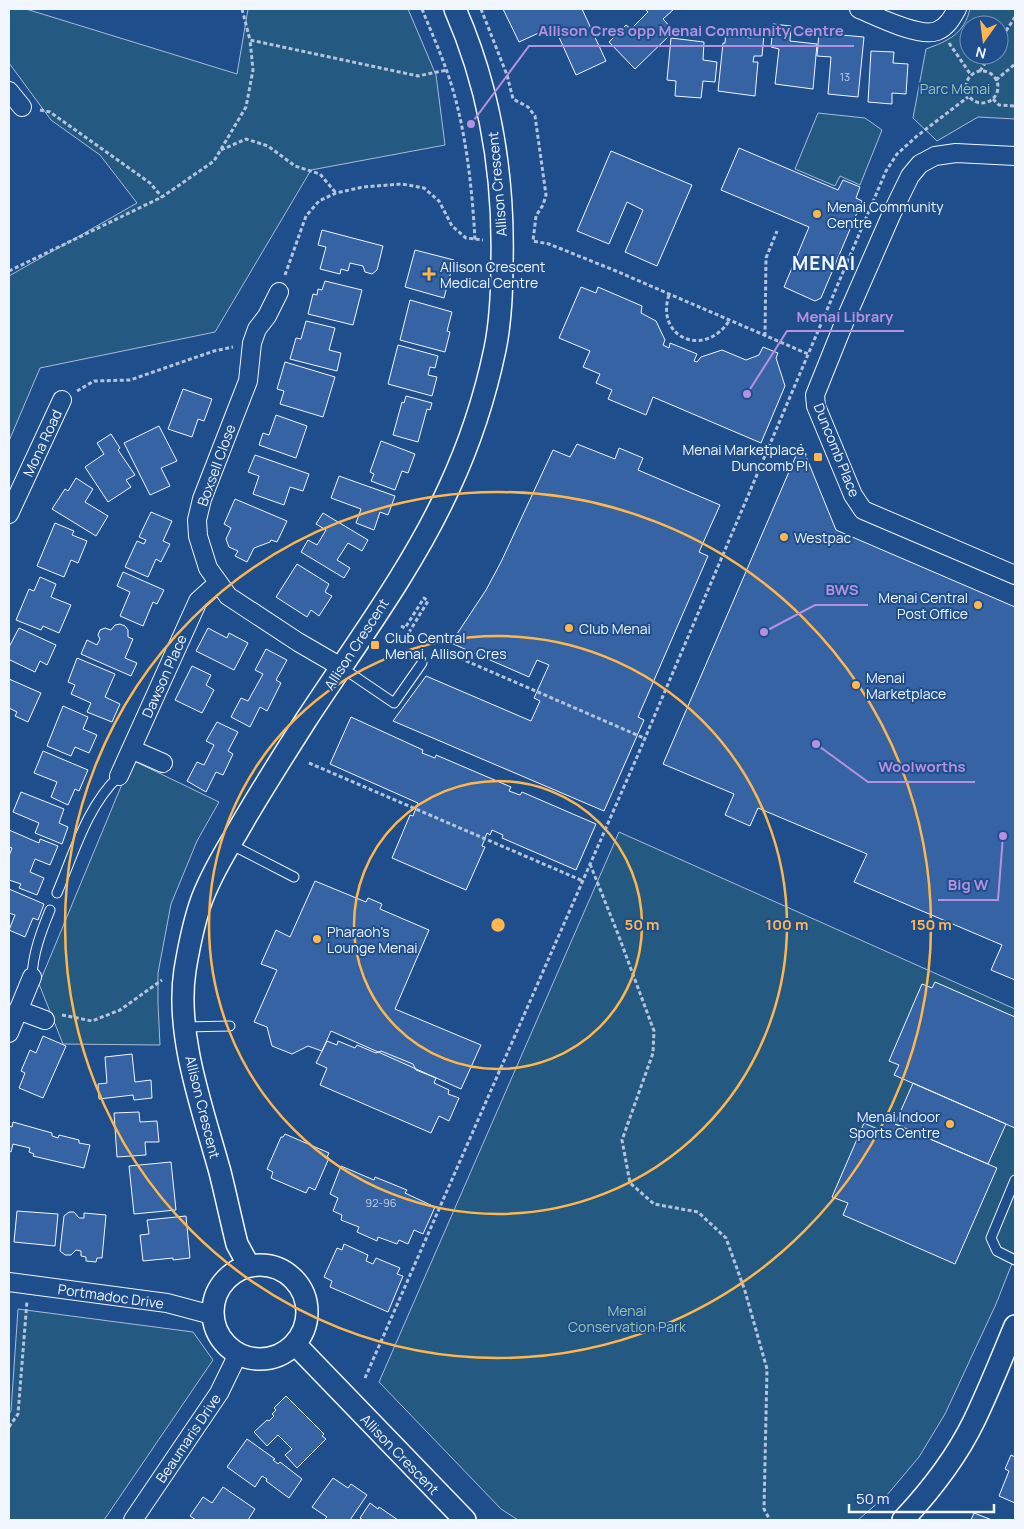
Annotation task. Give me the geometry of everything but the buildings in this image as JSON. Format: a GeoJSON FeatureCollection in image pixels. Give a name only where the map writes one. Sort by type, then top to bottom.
{"type":"FeatureCollection","features":[{"type":"Feature","properties":{"kind":"street","name":"Allison Crescent"},"geometry":{"type":"LineString","coordinates":[[249,1266],[237,1244],[193,1076],[185,1026],[183,1000],[185,974],[195,921],[214,872],[276,766],[406,567],[449,488],[480,409],[500,318],[503,241],[498,164],[489,109],[473,55],[455,9]]}},
{"type":"Feature","properties":{"kind":"street"},"geometry":{"type":"LineString","coordinates":[[859,9],[920,32],[936,32],[950,22],[957,9]]}},
{"type":"Feature","properties":{"kind":"street"},"geometry":{"type":"LineString","coordinates":[[9,91],[22,107]]}},
{"type":"Feature","properties":{"kind":"street","name":"Duncomb Place"},"geometry":{"type":"LineString","coordinates":[[1015,156],[956,153],[935,156],[920,164],[910,176],[892,213],[815,395],[816,406],[853,495],[863,510],[1015,575]]}},
{"type":"Feature","properties":{"kind":"street","name":"Boxsell Close"},"geometry":{"type":"LineString","coordinates":[[279,292],[267,316],[257,329],[252,343],[248,382],[202,499],[197,520],[198,536],[208,568],[228,596],[341,667]]}},
{"type":"Feature","properties":{"kind":"street","name":"Mona Road"},"geometry":{"type":"LineString","coordinates":[[9,514],[62,400]]}},
{"type":"Feature","properties":{"kind":"street","name":"Dawson Place"},"geometry":{"type":"LineString","coordinates":[[119,776],[198,601],[218,583]]}},
{"type":"Feature","properties":{"kind":"street"},"geometry":{"type":"LineString","coordinates":[[132,748],[163,763]]}},
{"type":"Feature","properties":{"kind":"street"},"geometry":{"type":"LineString","coordinates":[[9,1033],[32,977]]}},
{"type":"Feature","properties":{"kind":"street"},"geometry":{"type":"LineString","coordinates":[[18,1010],[45,1020]]}},
{"type":"Feature","properties":{"kind":"street"},"geometry":{"type":"LineString","coordinates":[[249,1266],[275,1267],[287,1273],[304,1294],[307,1307],[307,1320],[295,1344],[280,1354],[262,1359],[238,1354],[223,1342],[214,1325],[212,1315],[213,1304],[221,1284],[238,1269],[249,1266]]}},
{"type":"Feature","properties":{"kind":"street","name":"Portmadoc Drive"},"geometry":{"type":"LineString","coordinates":[[9,1282],[167,1303],[212,1315]]}},
{"type":"Feature","properties":{"kind":"street"},"geometry":{"type":"LineString","coordinates":[[903,1520],[928,1494],[958,1450],[974,1420],[1015,1326]]}},
{"type":"Feature","properties":{"kind":"street","name":"Allison Crescent"},"geometry":{"type":"LineString","coordinates":[[295,1344],[465,1520]]}},
{"type":"Feature","properties":{"kind":"street","name":"Beaumaris Drive"},"geometry":{"type":"LineString","coordinates":[[133,1520],[219,1393],[238,1354]]}},
{"type":"Feature","properties":{"kind":"lane"},"geometry":{"type":"LineString","coordinates":[[341,667],[394,703],[422,663]]}},
{"type":"Feature","properties":{"kind":"lane"},"geometry":{"type":"LineString","coordinates":[[57,893],[94,807],[108,786],[119,776]]}},
{"type":"Feature","properties":{"kind":"lane"},"geometry":{"type":"LineString","coordinates":[[230,843],[294,877]]}},
{"type":"Feature","properties":{"kind":"lane"},"geometry":{"type":"LineString","coordinates":[[32,977],[38,939],[50,910]]}},
{"type":"Feature","properties":{"kind":"lane"},"geometry":{"type":"LineString","coordinates":[[185,1026],[230,1026]]}},
{"type":"Feature","properties":{"kind":"lane"},"geometry":{"type":"LineString","coordinates":[[1015,1180],[991,1238],[997,1251],[1015,1260]]}},
{"type":"Feature","properties":{"kind":"path"},"geometry":{"type":"LineString","coordinates":[[9,271],[162,196],[214,161],[246,107],[253,70],[250,40],[242,9]]}},
{"type":"Feature","properties":{"kind":"path"},"geometry":{"type":"LineString","coordinates":[[422,9],[447,70],[461,120],[475,240]]}},
{"type":"Feature","properties":{"kind":"path"},"geometry":{"type":"LineString","coordinates":[[481,9],[507,75],[513,99],[528,107],[536,116],[546,195],[543,205],[536,216],[533,241],[549,244],[616,271],[808,354]]}},
{"type":"Feature","properties":{"kind":"path"},"geometry":{"type":"LineString","coordinates":[[936,32],[943,34],[971,75]]}},
{"type":"Feature","properties":{"kind":"path"},"geometry":{"type":"LineString","coordinates":[[250,40],[418,76],[447,70]]}},
{"type":"Feature","properties":{"kind":"path"},"geometry":{"type":"LineString","coordinates":[[996,80],[1015,64]]}},
{"type":"Feature","properties":{"kind":"path"},"geometry":{"type":"LineString","coordinates":[[980,71],[989,73],[996,80],[998,90],[989,102],[978,104],[968,97],[965,84],[971,75],[980,71],[984,65]]}},
{"type":"Feature","properties":{"kind":"path"},"geometry":{"type":"LineString","coordinates":[[364,1378],[590,864],[886,171],[897,154],[968,97]]}},
{"type":"Feature","properties":{"kind":"path"},"geometry":{"type":"LineString","coordinates":[[993,99],[999,105],[1015,106]]}},
{"type":"Feature","properties":{"kind":"path"},"geometry":{"type":"LineString","coordinates":[[22,107],[50,112],[150,183],[162,196]]}},
{"type":"Feature","properties":{"kind":"path"},"geometry":{"type":"LineString","coordinates":[[220,151],[246,139],[268,146],[295,166],[320,174],[336,193]]}},
{"type":"Feature","properties":{"kind":"path"},"geometry":{"type":"LineString","coordinates":[[279,292],[306,216],[320,201],[336,193],[363,187],[402,184],[424,188],[439,201],[452,226],[466,238],[489,240]]}},
{"type":"Feature","properties":{"kind":"path"},"geometry":{"type":"LineString","coordinates":[[766,336],[766,258],[777,231]]}},
{"type":"Feature","properties":{"kind":"path"},"geometry":{"type":"LineString","coordinates":[[669,295],[666,305],[666,316],[670,325],[677,333],[686,338],[696,341],[706,340],[724,330],[729,321]]}},
{"type":"Feature","properties":{"kind":"path"},"geometry":{"type":"LineString","coordinates":[[62,400],[94,381],[130,380],[214,351],[252,343]]}},
{"type":"Feature","properties":{"kind":"path"},"geometry":{"type":"LineString","coordinates":[[401,626],[405,628],[424,598],[428,600],[408,634]]}},
{"type":"Feature","properties":{"kind":"path"},"geometry":{"type":"LineString","coordinates":[[448,653],[644,738]]}},
{"type":"Feature","properties":{"kind":"path"},"geometry":{"type":"LineString","coordinates":[[309,763],[582,881]]}},
{"type":"Feature","properties":{"kind":"path"},"geometry":{"type":"LineString","coordinates":[[590,864],[654,1031],[653,1053],[622,1140],[630,1183],[654,1204],[698,1212],[726,1238],[745,1291],[767,1369],[764,1509],[770,1520]]}},
{"type":"Feature","properties":{"kind":"path"},"geometry":{"type":"LineString","coordinates":[[45,1020],[56,1014],[92,1021],[120,1010],[162,980]]}},
{"type":"Feature","properties":{"kind":"path"},"geometry":{"type":"LineString","coordinates":[[9,1428],[18,1414],[28,1284]]}},
{"type":"Feature","properties":{"kind":"green space"},"geometry":{"type":"Polygon","coordinates":[[[9,9],[26,9],[237,74],[248,9],[408,9],[436,75],[445,145],[311,170],[215,332],[40,368],[9,441],[9,276],[137,203],[100,155],[51,120],[9,63],[9,9]]]}},
{"type":"Feature","properties":{"kind":"green space","name":"Parc Menai"},"geometry":{"type":"Polygon","coordinates":[[[970,9],[1015,9],[1015,119],[978,117],[937,141],[913,118],[926,49],[959,31],[959,65],[1009,65],[1009,15],[968,15],[970,9]]]}},
{"type":"Feature","properties":{"kind":"green space"},"geometry":{"type":"Polygon","coordinates":[[[818,113],[865,118],[882,130],[860,185],[840,176],[835,186],[795,169],[818,113]]]}},
{"type":"Feature","properties":{"kind":"green space"},"geometry":{"type":"Polygon","coordinates":[[[132,760],[219,802],[197,841],[171,904],[158,973],[160,1045],[63,1044],[39,984],[132,760]]]}},
{"type":"Feature","properties":{"kind":"green space","name":"Menai Conservation Park"},"geometry":{"type":"Polygon","coordinates":[[[619,832],[1015,1009],[1015,1256],[996,1304],[945,1414],[919,1457],[887,1495],[858,1520],[518,1520],[501,1509],[379,1382],[619,832]]]}},
{"type":"Feature","properties":{"kind":"green space"},"geometry":{"type":"Polygon","coordinates":[[[18,1309],[193,1332],[213,1360],[104,1520],[9,1520],[9,1414],[11,1411],[18,1309]]]}},
{"type":"Feature","properties":{"kind":"place","name":"Allison Cres opp Menai Community Centre"},"geometry":{"type":"Point","coordinates":[471,124]}},
{"type":"Feature","properties":{"kind":"place","name":"Menai Community Centre"},"geometry":{"type":"Point","coordinates":[817,214]}},
{"type":"Feature","properties":{"kind":"place","name":"Allison Crescent Medical Centre"},"geometry":{"type":"Point","coordinates":[429,274]}},
{"type":"Feature","properties":{"kind":"place","name":"Menai Library"},"geometry":{"type":"Point","coordinates":[747,394]}},
{"type":"Feature","properties":{"kind":"place","name":"Menai Marketplace, Duncomb Pl"},"geometry":{"type":"Point","coordinates":[818,457]}},
{"type":"Feature","properties":{"kind":"place","name":"Westpac"},"geometry":{"type":"Point","coordinates":[784,537]}},
{"type":"Feature","properties":{"kind":"place","name":"Menai Central Post Office"},"geometry":{"type":"Point","coordinates":[978,605]}},
{"type":"Feature","properties":{"kind":"place","name":"Club Menai"},"geometry":{"type":"Point","coordinates":[569,628]}},
{"type":"Feature","properties":{"kind":"place","name":"BWS"},"geometry":{"type":"Point","coordinates":[764,632]}},
{"type":"Feature","properties":{"kind":"place","name":"Club Central Menai, Allison Cres"},"geometry":{"type":"Point","coordinates":[375,645]}},
{"type":"Feature","properties":{"kind":"place","name":"Menai Marketplace"},"geometry":{"type":"Point","coordinates":[856,685]}},
{"type":"Feature","properties":{"kind":"place","name":"Woolworths"},"geometry":{"type":"Point","coordinates":[816,744]}},
{"type":"Feature","properties":{"kind":"place","name":"Big W"},"geometry":{"type":"Point","coordinates":[1003,836]}},
{"type":"Feature","properties":{"kind":"place","name":"Pharaoh's Lounge Menai"},"geometry":{"type":"Point","coordinates":[317,939]}},
{"type":"Feature","properties":{"kind":"place","name":"Menai Indoor Sports Centre"},"geometry":{"type":"Point","coordinates":[950,1124]}},
{"type":"Feature","properties":{"kind":"district","name":"MENAI"},"geometry":{"type":"Point","coordinates":[824,263]}}]}
